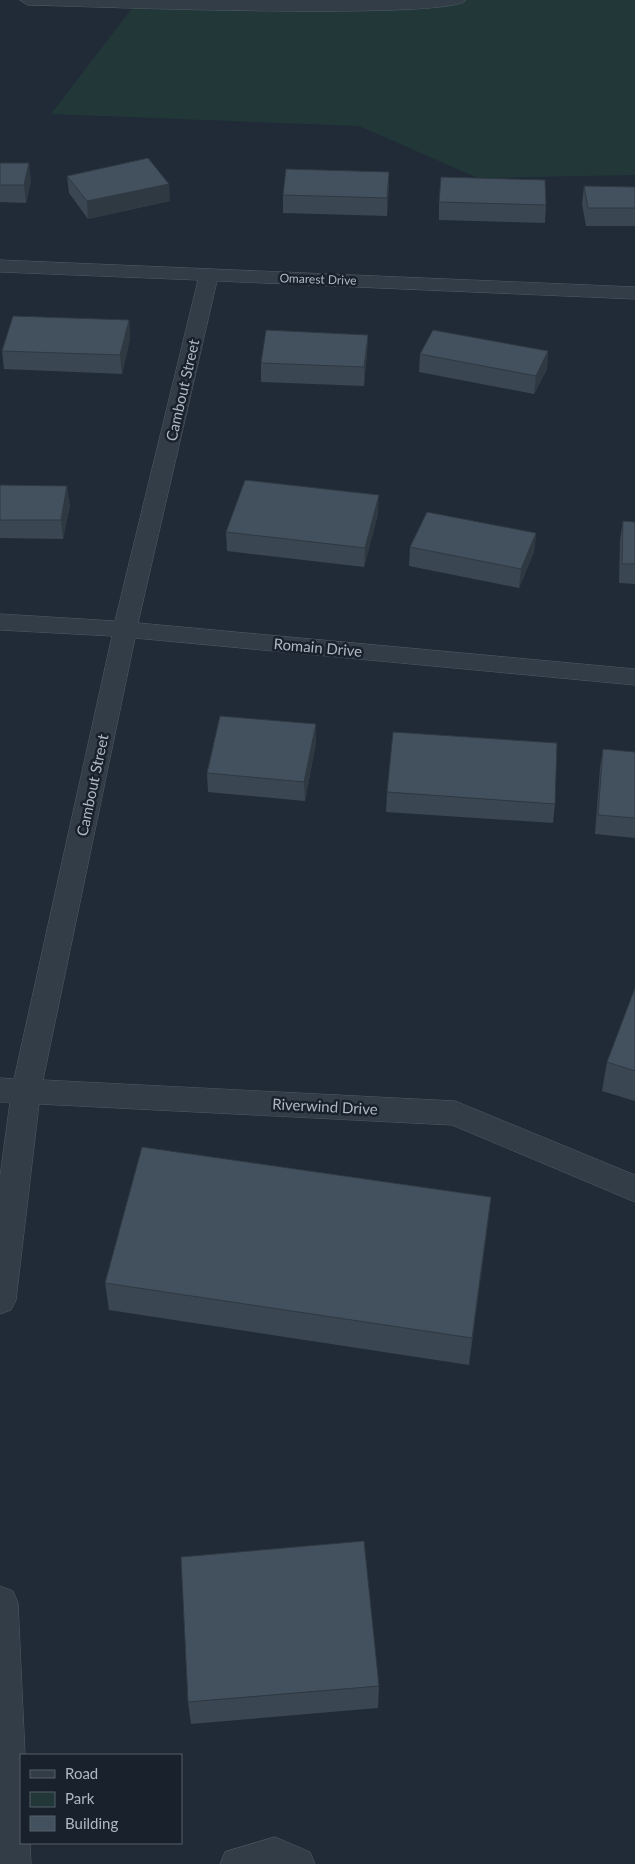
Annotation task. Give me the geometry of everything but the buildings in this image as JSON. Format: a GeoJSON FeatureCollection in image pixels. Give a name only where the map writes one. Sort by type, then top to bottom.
{"type":"FeatureCollection","features":[{"type":"Feature","properties":{"kind":"street"},"geometry":{"type":"LineString","coordinates":[[28,0],[190,4],[400,5],[458,0]]}},
{"type":"Feature","properties":{"kind":"street","name":"Omarest Drive"},"geometry":{"type":"LineString","coordinates":[[0,266],[635,293]]}},
{"type":"Feature","properties":{"kind":"street","name":"Cambout Street"},"geometry":{"type":"LineString","coordinates":[[0,1300],[13,1090],[209,275]]}},
{"type":"Feature","properties":{"kind":"street","name":"Romain Drive"},"geometry":{"type":"LineString","coordinates":[[0,622],[125,629],[635,676]]}},
{"type":"Feature","properties":{"kind":"street","name":"Riverwind Drive"},"geometry":{"type":"LineString","coordinates":[[13,1090],[455,1112],[635,1189]]}},
{"type":"Feature","properties":{"kind":"street"},"geometry":{"type":"LineString","coordinates":[[0,1604],[11,1864]]}},
{"type":"Feature","properties":{"kind":"lane"},"geometry":{"type":"LineString","coordinates":[[237,1864],[275,1854],[298,1864]]}},
{"type":"Feature","properties":{"kind":"green space"},"geometry":{"type":"Polygon","coordinates":[[[28,0],[635,0],[635,175],[478,178],[359,126],[51,114],[136,3],[28,0]]]}}]}
